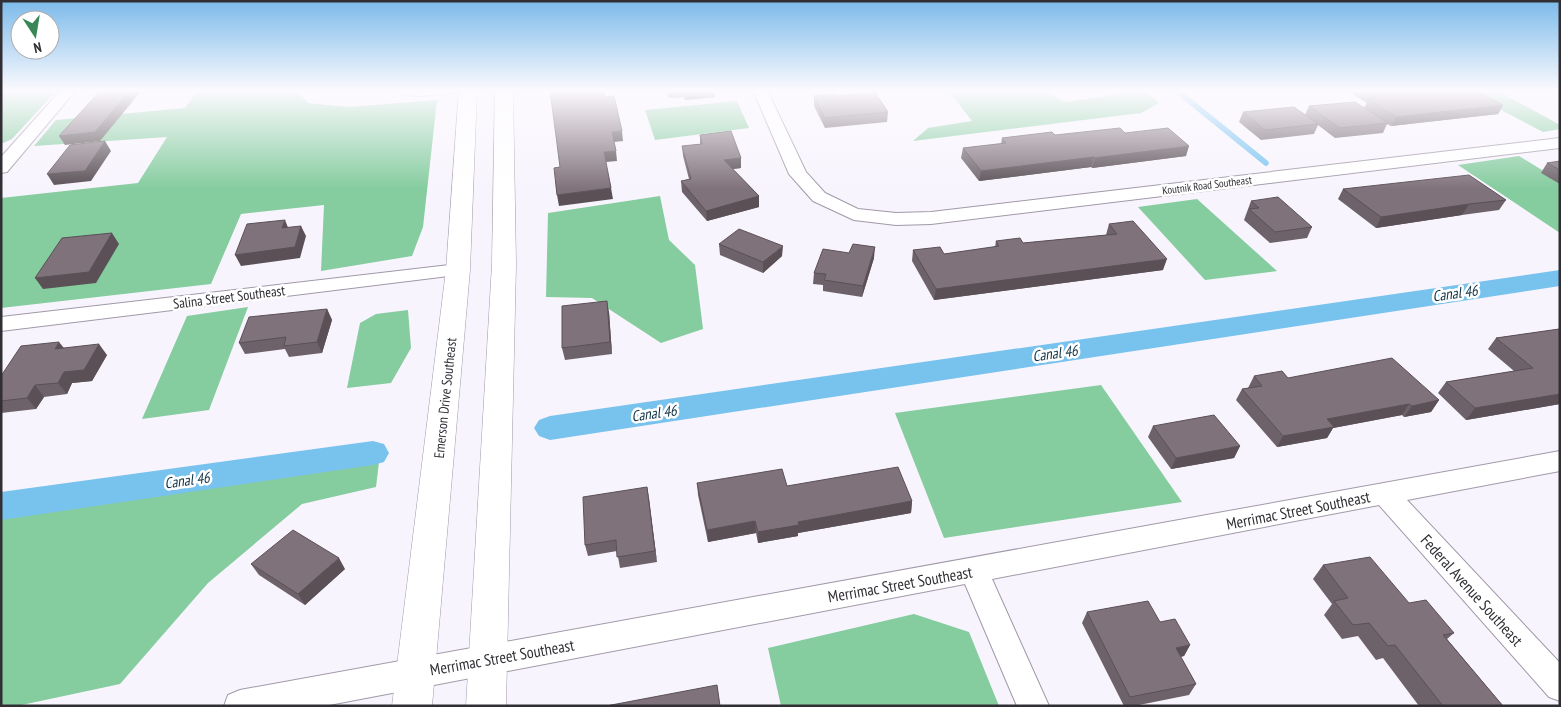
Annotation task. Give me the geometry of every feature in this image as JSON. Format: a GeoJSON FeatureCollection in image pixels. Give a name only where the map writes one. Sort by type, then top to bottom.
{"type":"FeatureCollection","features":[{"type":"Feature","properties":{"kind":"street"},"geometry":{"type":"LineString","coordinates":[[3,165],[41,123]]}},
{"type":"Feature","properties":{"kind":"street","name":"Emerson Drive Southeast"},"geometry":{"type":"LineString","coordinates":[[414,689],[458,270],[466,123]]}},
{"type":"Feature","properties":{"kind":"street"},"geometry":{"type":"LineString","coordinates":[[486,706],[504,264],[504,123]]}},
{"type":"Feature","properties":{"kind":"street","name":"Koutnik Road Southeast"},"geometry":{"type":"LineString","coordinates":[[775,123],[798,174],[820,197],[854,214],[896,219],[931,218],[1560,143]]}},
{"type":"Feature","properties":{"kind":"street","name":"Salina Street Southeast"},"geometry":{"type":"LineString","coordinates":[[1,324],[458,270]]}},
{"type":"Feature","properties":{"kind":"street","name":"Merrimac Street Southeast"},"geometry":{"type":"LineString","coordinates":[[240,706],[414,689],[488,660],[1560,461]]}},
{"type":"Feature","properties":{"kind":"street","name":"Federal Avenue Southeast"},"geometry":{"type":"LineString","coordinates":[[1385,494],[1560,686]]}},
{"type":"Feature","properties":{"kind":"street"},"geometry":{"type":"LineString","coordinates":[[974,570],[1033,706]]}},
{"type":"Feature","properties":{"kind":"green space"},"geometry":{"type":"Polygon","coordinates":[[[1,123],[27,123],[12,139],[1,144],[1,123]]]}},
{"type":"Feature","properties":{"kind":"green space"},"geometry":{"type":"Polygon","coordinates":[[[53,123],[434,123],[423,227],[412,256],[321,271],[324,205],[241,214],[211,284],[1,308],[1,198],[138,183],[167,137],[34,146],[53,123]]]}},
{"type":"Feature","properties":{"kind":"green space"},"geometry":{"type":"Polygon","coordinates":[[[649,123],[747,123],[749,128],[655,140],[649,123]]]}},
{"type":"Feature","properties":{"kind":"green space"},"geometry":{"type":"Polygon","coordinates":[[[959,123],[1060,123],[913,141],[928,128],[959,123]]]}},
{"type":"Feature","properties":{"kind":"green space"},"geometry":{"type":"Polygon","coordinates":[[[1526,123],[1556,123],[1560,125],[1560,129],[1543,132],[1526,123]]]}},
{"type":"Feature","properties":{"kind":"green space"},"geometry":{"type":"Polygon","coordinates":[[[1519,156],[1560,181],[1560,233],[1458,165],[1519,156]]]}},
{"type":"Feature","properties":{"kind":"green space"},"geometry":{"type":"Polygon","coordinates":[[[660,196],[669,240],[695,265],[703,329],[661,343],[592,298],[546,297],[548,213],[660,196]]]}},
{"type":"Feature","properties":{"kind":"green space"},"geometry":{"type":"Polygon","coordinates":[[[1197,199],[1277,271],[1205,280],[1138,207],[1197,199]]]}},
{"type":"Feature","properties":{"kind":"green space"},"geometry":{"type":"Polygon","coordinates":[[[248,307],[209,410],[142,419],[187,316],[248,307]]]}},
{"type":"Feature","properties":{"kind":"green space"},"geometry":{"type":"Polygon","coordinates":[[[408,310],[411,348],[391,383],[347,388],[360,323],[376,314],[408,310]]]}},
{"type":"Feature","properties":{"kind":"green space"},"geometry":{"type":"Polygon","coordinates":[[[1101,385],[1182,502],[944,538],[895,413],[1101,385]]]}},
{"type":"Feature","properties":{"kind":"green space"},"geometry":{"type":"Polygon","coordinates":[[[379,462],[376,487],[302,504],[208,583],[120,684],[17,706],[1,706],[1,516],[379,462]]]}},
{"type":"Feature","properties":{"kind":"green space"},"geometry":{"type":"Polygon","coordinates":[[[914,614],[969,632],[999,706],[781,706],[768,648],[914,614]]]}},
{"type":"Feature","properties":{"kind":"building"},"geometry":{"type":"Polygon","coordinates":[[[71,123],[103,123],[95,132],[59,136],[71,123]]]}},
{"type":"Feature","properties":{"kind":"building"},"geometry":{"type":"Polygon","coordinates":[[[554,123],[620,123],[622,131],[612,132],[616,151],[604,152],[611,188],[557,195],[554,168],[560,167],[554,123]]]}},
{"type":"Feature","properties":{"kind":"building"},"geometry":{"type":"Polygon","coordinates":[[[1256,123],[1318,124],[1265,130],[1256,123]]]}},
{"type":"Feature","properties":{"kind":"building"},"geometry":{"type":"Polygon","coordinates":[[[1333,123],[1388,123],[1340,128],[1333,123]]]}},
{"type":"Feature","properties":{"kind":"building"},"geometry":{"type":"Polygon","coordinates":[[[1120,128],[1125,133],[1168,128],[1189,146],[981,171],[963,148],[1006,143],[1002,138],[1052,132],[1055,135],[1120,128]]]}},
{"type":"Feature","properties":{"kind":"building"},"geometry":{"type":"Polygon","coordinates":[[[731,131],[741,158],[724,160],[759,196],[706,211],[681,181],[691,179],[682,146],[702,144],[700,135],[731,131]]]}},
{"type":"Feature","properties":{"kind":"building"},"geometry":{"type":"Polygon","coordinates":[[[105,141],[85,171],[47,174],[70,145],[105,141]]]}},
{"type":"Feature","properties":{"kind":"building"},"geometry":{"type":"Polygon","coordinates":[[[1560,161],[1560,170],[1547,163],[1560,161]]]}},
{"type":"Feature","properties":{"kind":"building"},"geometry":{"type":"Polygon","coordinates":[[[1469,175],[1506,200],[1381,217],[1343,189],[1469,175]]]}},
{"type":"Feature","properties":{"kind":"building"},"geometry":{"type":"Polygon","coordinates":[[[1278,197],[1312,227],[1275,232],[1249,209],[1259,208],[1251,201],[1278,197]]]}},
{"type":"Feature","properties":{"kind":"building"},"geometry":{"type":"Polygon","coordinates":[[[285,220],[282,228],[301,226],[295,247],[235,255],[247,224],[285,220]]]}},
{"type":"Feature","properties":{"kind":"building"},"geometry":{"type":"Polygon","coordinates":[[[1133,221],[1167,259],[936,289],[913,250],[940,247],[944,254],[999,246],[996,241],[1020,238],[1023,243],[1117,234],[1109,224],[1133,221]]]}},
{"type":"Feature","properties":{"kind":"building"},"geometry":{"type":"Polygon","coordinates":[[[739,229],[783,246],[763,262],[719,244],[739,229]]]}},
{"type":"Feature","properties":{"kind":"building"},"geometry":{"type":"Polygon","coordinates":[[[112,233],[89,272],[35,278],[62,238],[112,233]]]}},
{"type":"Feature","properties":{"kind":"building"},"geometry":{"type":"Polygon","coordinates":[[[853,244],[875,247],[863,286],[824,280],[826,274],[814,273],[823,249],[849,253],[853,244]]]}},
{"type":"Feature","properties":{"kind":"building"},"geometry":{"type":"Polygon","coordinates":[[[607,301],[610,342],[562,348],[562,306],[607,301]]]}},
{"type":"Feature","properties":{"kind":"building"},"geometry":{"type":"Polygon","coordinates":[[[327,309],[317,342],[284,346],[286,337],[239,343],[249,317],[327,309]]]}},
{"type":"Feature","properties":{"kind":"building"},"geometry":{"type":"Polygon","coordinates":[[[1560,329],[1560,394],[1475,408],[1446,382],[1533,368],[1496,338],[1560,329]]]}},
{"type":"Feature","properties":{"kind":"building"},"geometry":{"type":"Polygon","coordinates":[[[59,342],[55,349],[99,344],[84,370],[64,372],[58,383],[35,385],[27,398],[1,401],[1,376],[21,346],[59,342]]]}},
{"type":"Feature","properties":{"kind":"building"},"geometry":{"type":"Polygon","coordinates":[[[1392,358],[1439,400],[1327,419],[1334,427],[1283,436],[1242,389],[1262,386],[1254,376],[1282,371],[1288,378],[1392,358]]]}},
{"type":"Feature","properties":{"kind":"building"},"geometry":{"type":"Polygon","coordinates":[[[1214,415],[1240,446],[1176,458],[1153,426],[1214,415]]]}},
{"type":"Feature","properties":{"kind":"building"},"geometry":{"type":"Polygon","coordinates":[[[898,467],[912,501],[798,522],[799,525],[758,532],[755,521],[707,530],[697,483],[782,469],[787,486],[898,467]]]}},
{"type":"Feature","properties":{"kind":"building"},"geometry":{"type":"Polygon","coordinates":[[[647,487],[655,551],[617,557],[616,540],[585,545],[583,497],[647,487]]]}},
{"type":"Feature","properties":{"kind":"building"},"geometry":{"type":"Polygon","coordinates":[[[293,530],[339,558],[298,594],[251,564],[293,530]]]}},
{"type":"Feature","properties":{"kind":"building"},"geometry":{"type":"Polygon","coordinates":[[[1370,557],[1409,603],[1426,600],[1454,633],[1443,635],[1503,706],[1443,706],[1395,645],[1388,646],[1369,623],[1353,625],[1334,601],[1348,598],[1323,565],[1370,557]]]}},
{"type":"Feature","properties":{"kind":"building"},"geometry":{"type":"Polygon","coordinates":[[[1148,601],[1160,622],[1175,619],[1190,645],[1176,648],[1196,684],[1130,697],[1087,612],[1148,601]]]}},
{"type":"Feature","properties":{"kind":"building"},"geometry":{"type":"Polygon","coordinates":[[[717,685],[720,706],[606,706],[717,685]]]}},
{"type":"Feature","properties":{"kind":"waterway"},"geometry":{"type":"LineString","coordinates":[[1217,123],[1266,163]]}},
{"type":"Feature","properties":{"kind":"waterway","name":"Canal 46"},"geometry":{"type":"LineString","coordinates":[[550,428],[1560,278]]}},
{"type":"Feature","properties":{"kind":"waterway","name":"Canal 46"},"geometry":{"type":"LineString","coordinates":[[1,506],[373,453]]}}]}
